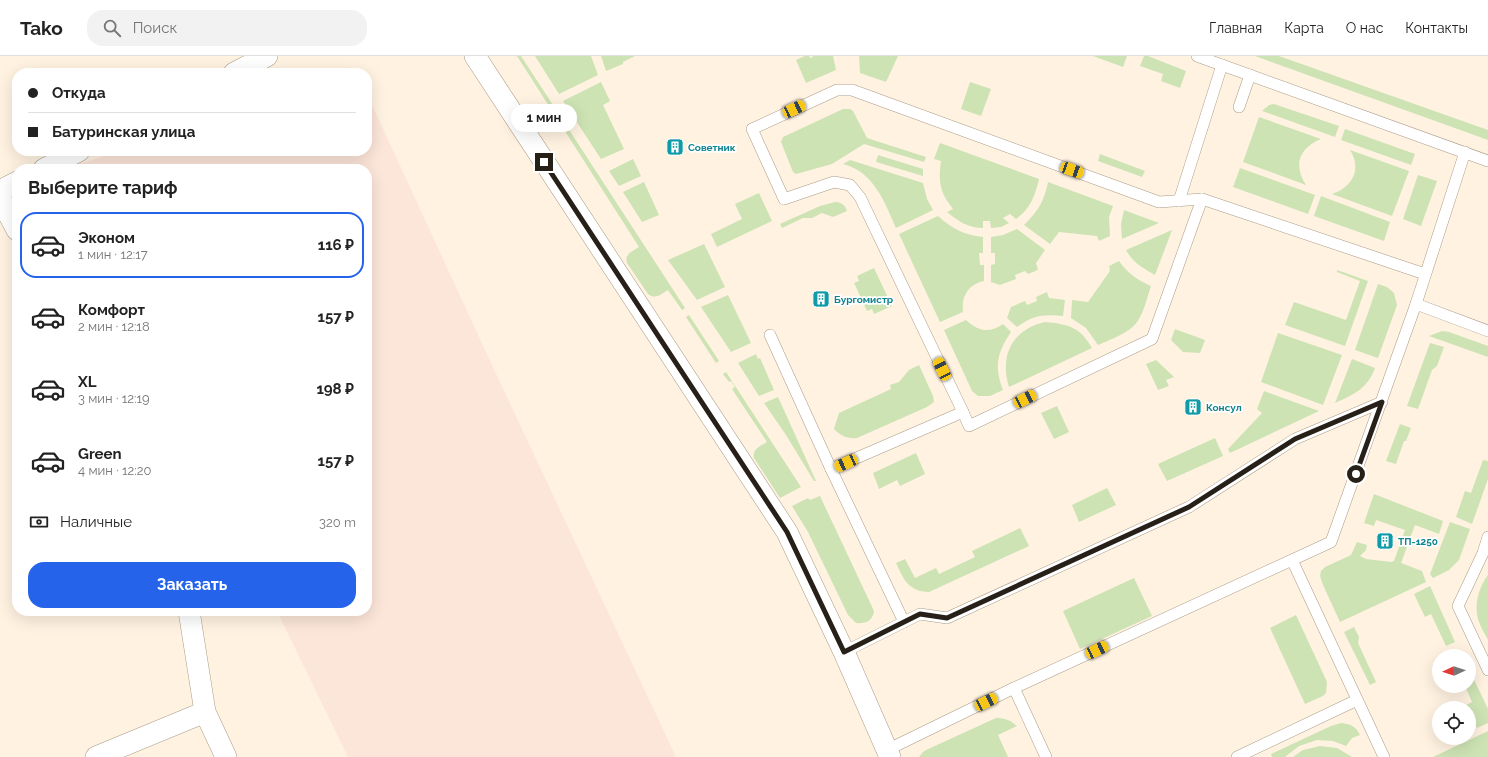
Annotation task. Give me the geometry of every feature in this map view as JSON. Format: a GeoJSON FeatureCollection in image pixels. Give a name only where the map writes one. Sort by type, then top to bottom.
{"type":"FeatureCollection","features":[{"type":"Feature","properties":{"kind":"street"},"geometry":{"type":"LineString","coordinates":[[244,68],[267,56]]}},
{"type":"Feature","properties":{"kind":"street"},"geometry":{"type":"LineString","coordinates":[[475,56],[787,532],[844,652],[888,753]]}},
{"type":"Feature","properties":{"kind":"street"},"geometry":{"type":"LineString","coordinates":[[54,164],[69,156]]}},
{"type":"Feature","properties":{"kind":"street"},"geometry":{"type":"LineString","coordinates":[[0,191],[12,185]]}},
{"type":"Feature","properties":{"kind":"street"},"geometry":{"type":"LineString","coordinates":[[0,198],[12,221]]}},
{"type":"Feature","properties":{"kind":"street"},"geometry":{"type":"LineString","coordinates":[[190,616],[205,712],[226,757]]}},
{"type":"Feature","properties":{"kind":"street"},"geometry":{"type":"LineString","coordinates":[[96,757],[205,712]]}},
{"type":"Feature","properties":{"kind":"lane"},"geometry":{"type":"LineString","coordinates":[[1197,56],[1488,161]]}},
{"type":"Feature","properties":{"kind":"lane"},"geometry":{"type":"LineString","coordinates":[[1179,201],[1222,65]]}},
{"type":"Feature","properties":{"kind":"lane"},"geometry":{"type":"LineString","coordinates":[[1239,107],[1250,75]]}},
{"type":"Feature","properties":{"kind":"lane"},"geometry":{"type":"LineString","coordinates":[[1202,199],[1152,339],[968,426],[860,197],[850,185],[834,182],[784,199],[752,129],[837,90],[852,90],[1159,202],[1202,199],[1425,274]]}},
{"type":"Feature","properties":{"kind":"lane"},"geometry":{"type":"LineString","coordinates":[[888,753],[1014,688],[1331,542],[1416,304],[1465,152]]}},
{"type":"Feature","properties":{"kind":"lane"},"geometry":{"type":"LineString","coordinates":[[1416,304],[1488,331]]}},
{"type":"Feature","properties":{"kind":"lane"},"geometry":{"type":"LineString","coordinates":[[770,335],[831,469],[904,622]]}},
{"type":"Feature","properties":{"kind":"lane"},"geometry":{"type":"LineString","coordinates":[[844,652],[920,614],[947,618],[1189,507],[1295,439],[1382,402]]}},
{"type":"Feature","properties":{"kind":"lane"},"geometry":{"type":"LineString","coordinates":[[831,469],[962,412]]}},
{"type":"Feature","properties":{"kind":"lane"},"geometry":{"type":"LineString","coordinates":[[1488,538],[1485,554],[1458,606],[1488,670]]}},
{"type":"Feature","properties":{"kind":"lane"},"geometry":{"type":"LineString","coordinates":[[1292,560],[1384,757]]}},
{"type":"Feature","properties":{"kind":"lane"},"geometry":{"type":"LineString","coordinates":[[1014,688],[1046,757]]}},
{"type":"Feature","properties":{"kind":"lane"},"geometry":{"type":"LineString","coordinates":[[1237,757],[1357,700]]}},
{"type":"Feature","properties":{"kind":"shaded area"},"geometry":{"type":"Polygon","coordinates":[[[372,108],[676,757],[348,757],[279,616],[372,616],[372,164],[79,164],[105,156],[372,156],[372,108]]]}},
{"type":"Feature","properties":{"kind":"green space"},"geometry":{"type":"Polygon","coordinates":[[[517,56],[521,56],[685,308],[682,310],[668,290],[661,295],[656,296],[651,296],[648,294],[627,263],[626,260],[628,255],[639,247],[517,56]]]}},
{"type":"Feature","properties":{"kind":"green space"},"geometry":{"type":"Polygon","coordinates":[[[535,56],[591,56],[598,75],[559,94],[535,56]]]}},
{"type":"Feature","properties":{"kind":"green space"},"geometry":{"type":"Polygon","coordinates":[[[601,56],[635,56],[623,62],[623,64],[606,71],[601,56]]]}},
{"type":"Feature","properties":{"kind":"green space"},"geometry":{"type":"Polygon","coordinates":[[[809,56],[810,58],[814,56],[833,56],[836,70],[806,83],[796,60],[809,56]]]}},
{"type":"Feature","properties":{"kind":"green space"},"geometry":{"type":"Polygon","coordinates":[[[859,56],[898,56],[886,82],[860,73],[859,56]]]}},
{"type":"Feature","properties":{"kind":"green space"},"geometry":{"type":"Polygon","coordinates":[[[1093,56],[1127,56],[1123,67],[1093,56]]]}},
{"type":"Feature","properties":{"kind":"green space"},"geometry":{"type":"Polygon","coordinates":[[[1144,56],[1148,56],[1186,71],[1180,88],[1161,81],[1163,74],[1140,66],[1144,56]]]}},
{"type":"Feature","properties":{"kind":"green space"},"geometry":{"type":"Polygon","coordinates":[[[1255,56],[1279,56],[1488,130],[1488,140],[1255,56]]]}},
{"type":"Feature","properties":{"kind":"green space"},"geometry":{"type":"Polygon","coordinates":[[[601,82],[610,101],[603,105],[624,149],[601,159],[563,101],[601,82]]]}},
{"type":"Feature","properties":{"kind":"green space"},"geometry":{"type":"Polygon","coordinates":[[[970,82],[991,89],[981,116],[961,109],[970,82]]]}},
{"type":"Feature","properties":{"kind":"green space"},"geometry":{"type":"Polygon","coordinates":[[[1274,104],[1339,126],[1335,137],[1262,111],[1269,105],[1274,104]]]}},
{"type":"Feature","properties":{"kind":"green space"},"geometry":{"type":"Polygon","coordinates":[[[843,109],[850,109],[853,111],[867,138],[926,157],[924,162],[864,144],[832,164],[796,174],[793,172],[781,142],[783,137],[843,109]]]}},
{"type":"Feature","properties":{"kind":"green space"},"geometry":{"type":"Polygon","coordinates":[[[1259,117],[1321,139],[1308,147],[1300,158],[1300,171],[1306,185],[1243,162],[1259,117]]]}},
{"type":"Feature","properties":{"kind":"green space"},"geometry":{"type":"Polygon","coordinates":[[[1345,129],[1415,154],[1411,165],[1341,140],[1345,129]]]}},
{"type":"Feature","properties":{"kind":"green space"},"geometry":{"type":"Polygon","coordinates":[[[940,143],[1039,179],[1034,196],[1025,211],[1016,219],[1010,214],[1003,218],[1009,223],[1001,227],[991,228],[990,221],[983,221],[983,228],[973,227],[947,212],[953,209],[945,198],[941,187],[941,161],[934,159],[940,143]]]}},
{"type":"Feature","properties":{"kind":"green space"},"geometry":{"type":"Polygon","coordinates":[[[1350,150],[1409,171],[1392,216],[1332,194],[1345,187],[1353,176],[1355,164],[1354,157],[1350,150]]]}},
{"type":"Feature","properties":{"kind":"green space"},"geometry":{"type":"Polygon","coordinates":[[[1100,154],[1145,171],[1142,177],[1098,161],[1100,154]]]}},
{"type":"Feature","properties":{"kind":"green space"},"geometry":{"type":"Polygon","coordinates":[[[878,155],[923,169],[923,176],[876,162],[878,155]]]}},
{"type":"Feature","properties":{"kind":"green space"},"geometry":{"type":"Polygon","coordinates":[[[633,159],[641,176],[619,186],[609,171],[633,159]]]}},
{"type":"Feature","properties":{"kind":"green space"},"geometry":{"type":"Polygon","coordinates":[[[850,160],[923,183],[927,199],[933,210],[896,228],[877,189],[863,174],[854,168],[843,164],[850,160]]]}},
{"type":"Feature","properties":{"kind":"green space"},"geometry":{"type":"Polygon","coordinates":[[[1240,168],[1315,195],[1308,214],[1233,187],[1240,168]]]}},
{"type":"Feature","properties":{"kind":"green space"},"geometry":{"type":"Polygon","coordinates":[[[1418,175],[1437,181],[1421,226],[1403,219],[1418,175]]]}},
{"type":"Feature","properties":{"kind":"green space"},"geometry":{"type":"Polygon","coordinates":[[[644,182],[659,215],[642,222],[623,192],[644,182]]]}},
{"type":"Feature","properties":{"kind":"green space"},"geometry":{"type":"Polygon","coordinates":[[[1048,182],[1113,206],[1109,217],[1110,236],[1099,241],[1097,236],[1059,232],[1050,244],[1024,225],[1040,206],[1045,195],[1048,182]]]}},
{"type":"Feature","properties":{"kind":"green space"},"geometry":{"type":"Polygon","coordinates":[[[759,193],[772,221],[717,247],[711,234],[742,219],[735,204],[759,193]]]}},
{"type":"Feature","properties":{"kind":"green space"},"geometry":{"type":"Polygon","coordinates":[[[1321,196],[1390,222],[1384,241],[1314,216],[1321,196]]]}},
{"type":"Feature","properties":{"kind":"green space"},"geometry":{"type":"Polygon","coordinates":[[[835,202],[842,204],[847,211],[833,217],[822,213],[812,218],[803,218],[782,228],[780,224],[820,206],[835,202]]]}},
{"type":"Feature","properties":{"kind":"green space"},"geometry":{"type":"Polygon","coordinates":[[[1124,210],[1159,223],[1122,239],[1121,224],[1124,210]]]}},
{"type":"Feature","properties":{"kind":"green space"},"geometry":{"type":"Polygon","coordinates":[[[938,216],[959,231],[970,235],[983,237],[983,253],[979,253],[980,265],[984,265],[984,281],[974,285],[967,292],[963,301],[963,312],[940,322],[899,234],[938,216]]]}},
{"type":"Feature","properties":{"kind":"green space"},"geometry":{"type":"Polygon","coordinates":[[[1017,229],[1045,250],[1036,263],[1038,270],[1028,274],[1025,271],[1015,275],[1016,279],[1000,285],[991,282],[991,265],[995,264],[995,253],[991,253],[991,237],[1003,235],[1017,229]]]}},
{"type":"Feature","properties":{"kind":"green space"},"geometry":{"type":"Polygon","coordinates":[[[1172,230],[1155,275],[1135,262],[1126,250],[1172,230]]]}},
{"type":"Feature","properties":{"kind":"green space"},"geometry":{"type":"Polygon","coordinates":[[[704,244],[725,287],[697,300],[668,260],[704,244]]]}},
{"type":"Feature","properties":{"kind":"green space"},"geometry":{"type":"Polygon","coordinates":[[[1119,261],[1126,270],[1151,286],[1144,309],[1134,325],[1123,334],[1098,345],[1086,328],[1071,318],[1072,300],[1088,302],[1110,271],[1109,266],[1119,261]]]}},
{"type":"Feature","properties":{"kind":"green space"},"geometry":{"type":"Polygon","coordinates":[[[874,268],[892,306],[874,314],[872,309],[867,311],[854,283],[859,281],[857,276],[874,268]]]}},
{"type":"Feature","properties":{"kind":"green space"},"geometry":{"type":"Polygon","coordinates":[[[1337,270],[1368,281],[1345,346],[1285,325],[1294,302],[1346,320],[1360,281],[1337,272],[1337,270]]]}},
{"type":"Feature","properties":{"kind":"green space"},"geometry":{"type":"Polygon","coordinates":[[[1378,284],[1387,287],[1394,293],[1397,305],[1378,358],[1355,350],[1378,284]]]}},
{"type":"Feature","properties":{"kind":"green space"},"geometry":{"type":"Polygon","coordinates":[[[1047,292],[1049,298],[1065,300],[1063,316],[1039,316],[1028,320],[1017,327],[1007,318],[1011,307],[1025,301],[1027,305],[1037,301],[1036,297],[1047,292]]]}},
{"type":"Feature","properties":{"kind":"green space"},"geometry":{"type":"Polygon","coordinates":[[[728,295],[751,343],[731,352],[701,307],[728,295]]]}},
{"type":"Feature","properties":{"kind":"green space"},"geometry":{"type":"Polygon","coordinates":[[[689,315],[719,361],[716,363],[686,317],[689,315]]]}},
{"type":"Feature","properties":{"kind":"green space"},"geometry":{"type":"Polygon","coordinates":[[[966,320],[975,327],[984,330],[993,329],[1003,324],[1011,332],[998,360],[998,374],[1003,390],[990,396],[978,396],[972,391],[944,330],[966,320]]]}},
{"type":"Feature","properties":{"kind":"green space"},"geometry":{"type":"Polygon","coordinates":[[[1045,322],[1073,328],[1083,335],[1092,348],[1009,387],[1006,375],[1006,364],[1011,345],[1024,331],[1034,325],[1045,322]]]}},
{"type":"Feature","properties":{"kind":"green space"},"geometry":{"type":"Polygon","coordinates":[[[1175,329],[1205,340],[1200,353],[1183,352],[1171,340],[1175,329]]]}},
{"type":"Feature","properties":{"kind":"green space"},"geometry":{"type":"Polygon","coordinates":[[[1442,331],[1449,332],[1488,346],[1488,357],[1429,336],[1442,331]]]}},
{"type":"Feature","properties":{"kind":"green space"},"geometry":{"type":"Polygon","coordinates":[[[1278,333],[1342,355],[1323,405],[1261,382],[1278,333]]]}},
{"type":"Feature","properties":{"kind":"green space"},"geometry":{"type":"Polygon","coordinates":[[[1430,343],[1444,347],[1437,366],[1432,370],[1418,409],[1407,406],[1430,343]]]}},
{"type":"Feature","properties":{"kind":"green space"},"geometry":{"type":"Polygon","coordinates":[[[756,354],[758,359],[760,358],[774,390],[759,396],[738,363],[756,354]]]}},
{"type":"Feature","properties":{"kind":"green space"},"geometry":{"type":"Polygon","coordinates":[[[1352,359],[1375,368],[1368,381],[1360,390],[1335,403],[1352,359]]]}},
{"type":"Feature","properties":{"kind":"green space"},"geometry":{"type":"Polygon","coordinates":[[[1156,360],[1174,377],[1166,380],[1169,386],[1158,390],[1146,364],[1156,360]]]}},
{"type":"Feature","properties":{"kind":"green space"},"geometry":{"type":"Polygon","coordinates":[[[919,365],[933,396],[934,402],[927,407],[857,438],[844,436],[839,434],[834,429],[839,413],[891,389],[890,385],[899,382],[909,370],[919,365]]]}},
{"type":"Feature","properties":{"kind":"green space"},"geometry":{"type":"Polygon","coordinates":[[[726,372],[801,487],[780,498],[754,458],[755,450],[767,442],[732,389],[735,387],[723,374],[726,372]]]}},
{"type":"Feature","properties":{"kind":"green space"},"geometry":{"type":"Polygon","coordinates":[[[1264,391],[1319,411],[1230,453],[1228,449],[1262,413],[1257,409],[1264,391]]]}},
{"type":"Feature","properties":{"kind":"green space"},"geometry":{"type":"Polygon","coordinates":[[[778,397],[816,481],[814,481],[786,435],[764,403],[778,397]]]}},
{"type":"Feature","properties":{"kind":"green space"},"geometry":{"type":"Polygon","coordinates":[[[1057,406],[1069,432],[1054,439],[1041,413],[1057,406]]]}},
{"type":"Feature","properties":{"kind":"green space"},"geometry":{"type":"Polygon","coordinates":[[[1400,424],[1411,428],[1406,441],[1404,441],[1396,464],[1386,461],[1400,424]]]}},
{"type":"Feature","properties":{"kind":"green space"},"geometry":{"type":"Polygon","coordinates":[[[1215,438],[1223,456],[1167,481],[1158,464],[1215,438]]]}},
{"type":"Feature","properties":{"kind":"green space"},"geometry":{"type":"Polygon","coordinates":[[[916,453],[925,474],[900,486],[897,480],[879,489],[873,473],[916,453]]]}},
{"type":"Feature","properties":{"kind":"green space"},"geometry":{"type":"Polygon","coordinates":[[[1483,460],[1488,461],[1488,479],[1472,524],[1456,517],[1465,491],[1471,493],[1483,460]]]}},
{"type":"Feature","properties":{"kind":"green space"},"geometry":{"type":"Polygon","coordinates":[[[1107,488],[1116,505],[1079,522],[1072,505],[1107,488]]]}},
{"type":"Feature","properties":{"kind":"green space"},"geometry":{"type":"Polygon","coordinates":[[[1374,494],[1443,521],[1439,534],[1415,525],[1401,563],[1422,571],[1426,582],[1340,622],[1323,585],[1320,576],[1321,571],[1325,567],[1351,555],[1357,542],[1367,545],[1366,550],[1360,556],[1366,559],[1391,562],[1394,561],[1405,530],[1376,520],[1374,526],[1364,523],[1374,494]]]}},
{"type":"Feature","properties":{"kind":"green space"},"geometry":{"type":"Polygon","coordinates":[[[820,496],[874,611],[872,617],[868,621],[856,623],[848,615],[808,532],[792,506],[808,498],[810,500],[820,496]]]}},
{"type":"Feature","properties":{"kind":"green space"},"geometry":{"type":"Polygon","coordinates":[[[1450,522],[1470,529],[1459,560],[1449,570],[1433,578],[1430,574],[1450,522]]]}},
{"type":"Feature","properties":{"kind":"green space"},"geometry":{"type":"Polygon","coordinates":[[[1020,528],[1029,546],[929,592],[911,587],[904,579],[896,563],[905,559],[915,578],[936,568],[939,574],[975,557],[972,551],[1020,528]]]}},
{"type":"Feature","properties":{"kind":"green space"},"geometry":{"type":"Polygon","coordinates":[[[1488,575],[1488,640],[1479,621],[1477,604],[1479,593],[1488,575]]]}},
{"type":"Feature","properties":{"kind":"green space"},"geometry":{"type":"Polygon","coordinates":[[[1134,578],[1152,616],[1080,649],[1063,611],[1134,578]]]}},
{"type":"Feature","properties":{"kind":"green space"},"geometry":{"type":"Polygon","coordinates":[[[1430,586],[1455,642],[1446,646],[1431,614],[1425,617],[1414,594],[1430,586]]]}},
{"type":"Feature","properties":{"kind":"green space"},"geometry":{"type":"Polygon","coordinates":[[[1296,615],[1327,682],[1326,693],[1323,696],[1305,704],[1270,628],[1296,615]]]}},
{"type":"Feature","properties":{"kind":"green space"},"geometry":{"type":"Polygon","coordinates":[[[1354,627],[1359,637],[1358,643],[1376,682],[1370,685],[1344,632],[1354,627]]]}},
{"type":"Feature","properties":{"kind":"green space"},"geometry":{"type":"Polygon","coordinates":[[[1476,684],[1488,709],[1488,723],[1477,728],[1476,701],[1472,701],[1468,693],[1476,693],[1476,684]]]}},
{"type":"Feature","properties":{"kind":"green space"},"geometry":{"type":"Polygon","coordinates":[[[996,718],[1002,718],[1017,726],[998,735],[1008,757],[919,757],[926,750],[996,718]]]}},
{"type":"Feature","properties":{"kind":"green space"},"geometry":{"type":"Polygon","coordinates":[[[1341,723],[1357,729],[1360,735],[1352,738],[1346,746],[1333,741],[1317,740],[1299,746],[1285,757],[1272,757],[1271,754],[1331,726],[1341,723]]]}},
{"type":"Feature","properties":{"kind":"green space"},"geometry":{"type":"Polygon","coordinates":[[[1488,731],[1488,757],[1433,757],[1458,745],[1476,745],[1476,737],[1488,731]]]}},
{"type":"Feature","properties":{"kind":"green space"},"geometry":{"type":"Polygon","coordinates":[[[1320,746],[1337,748],[1352,757],[1293,757],[1303,750],[1320,746]]]}},
{"type":"Feature","properties":{"kind":"place","name":"Советник"},"geometry":{"type":"Point","coordinates":[675,147]}},
{"type":"Feature","properties":{"kind":"place","name":"Бургомистр"},"geometry":{"type":"Point","coordinates":[821,299]}},
{"type":"Feature","properties":{"kind":"place","name":"Консул"},"geometry":{"type":"Point","coordinates":[1193,407]}},
{"type":"Feature","properties":{"kind":"place","name":"ТП-1250"},"geometry":{"type":"Point","coordinates":[1385,541]}},
{"type":"Feature","properties":{"kind":"route"},"geometry":{"type":"LineString","coordinates":[[544,162],[787,532],[844,652],[920,614],[947,618],[1189,507],[1295,439],[1382,402],[1356,474]]}}]}
